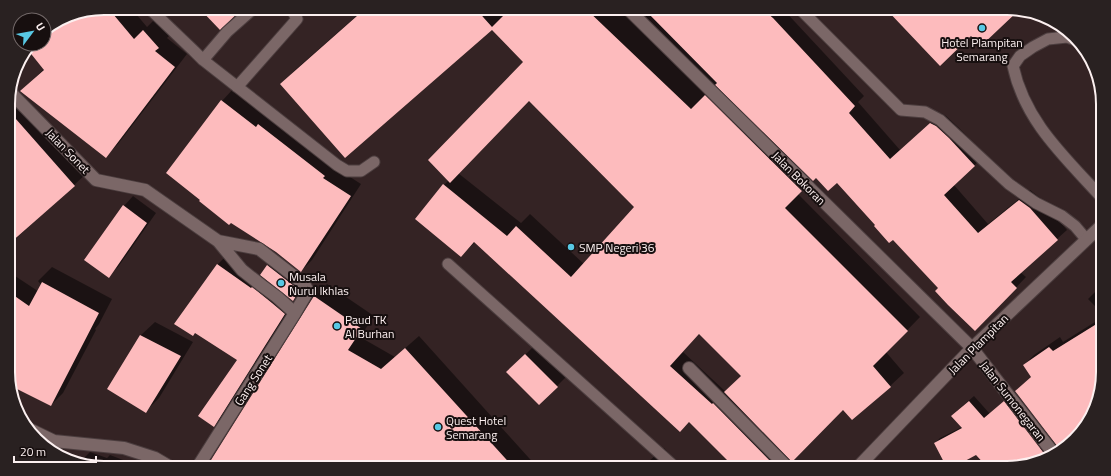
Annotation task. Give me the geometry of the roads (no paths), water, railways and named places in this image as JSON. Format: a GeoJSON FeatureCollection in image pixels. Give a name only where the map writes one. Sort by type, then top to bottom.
{"type":"FeatureCollection","features":[{"type":"Feature","properties":{"kind":"street","name":"Jalan Bokoran"},"geometry":{"type":"LineString","coordinates":[[633,15],[972,348]]}},
{"type":"Feature","properties":{"kind":"street","name":"Jalan Sonet"},"geometry":{"type":"LineString","coordinates":[[15,97],[96,180],[145,190],[218,241],[242,270],[296,313]]}},
{"type":"Feature","properties":{"kind":"street","name":"Jalan Plampitan"},"geometry":{"type":"LineString","coordinates":[[864,461],[972,348],[1096,230]]}},
{"type":"Feature","properties":{"kind":"street","name":"Jalan Sonet"},"geometry":{"type":"LineString","coordinates":[[218,241],[259,249],[304,284],[308,291]]}},
{"type":"Feature","properties":{"kind":"street","name":"Gang Sonet"},"geometry":{"type":"LineString","coordinates":[[201,461],[296,313],[308,291]]}},
{"type":"Feature","properties":{"kind":"street","name":"Jalan Sumonegaran"},"geometry":{"type":"LineString","coordinates":[[972,348],[1050,449]]}},
{"type":"Feature","properties":{"kind":"street"},"geometry":{"type":"LineString","coordinates":[[689,368],[781,461]]}},
{"type":"Feature","properties":{"kind":"street"},"geometry":{"type":"LineString","coordinates":[[41,435],[54,441],[124,448],[160,461]]}},
{"type":"Feature","properties":{"kind":"lane"},"geometry":{"type":"LineString","coordinates":[[156,15],[203,60],[337,165],[347,171],[361,171],[374,162]]}},
{"type":"Feature","properties":{"kind":"lane"},"geometry":{"type":"LineString","coordinates":[[203,60],[227,32],[246,15]]}},
{"type":"Feature","properties":{"kind":"lane"},"geometry":{"type":"LineString","coordinates":[[238,87],[297,19],[295,15]]}},
{"type":"Feature","properties":{"kind":"lane"},"geometry":{"type":"LineString","coordinates":[[806,15],[901,110],[925,112],[940,120],[1009,184],[1036,203],[1062,216],[1075,226],[1086,239]]}},
{"type":"Feature","properties":{"kind":"lane"},"geometry":{"type":"LineString","coordinates":[[1066,37],[1048,39],[1033,47],[1020,56],[1013,66],[1020,92],[1036,122],[1059,151],[1096,191]]}},
{"type":"Feature","properties":{"kind":"lane"},"geometry":{"type":"LineString","coordinates":[[448,264],[668,461]]}},
{"type":"Feature","properties":{"kind":"place","name":"Hotel Plampitan Semarang"},"geometry":{"type":"Point","coordinates":[982,28]}},
{"type":"Feature","properties":{"kind":"place","name":"SMP Negeri 36"},"geometry":{"type":"Point","coordinates":[571,247]}},
{"type":"Feature","properties":{"kind":"place","name":"Musala Nurul Ikhlas"},"geometry":{"type":"Point","coordinates":[281,283]}},
{"type":"Feature","properties":{"kind":"place","name":"Paud TK Al Burhan"},"geometry":{"type":"Point","coordinates":[337,326]}},
{"type":"Feature","properties":{"kind":"place","name":"Quest Hotel Semarang"},"geometry":{"type":"Point","coordinates":[438,427]}}]}
